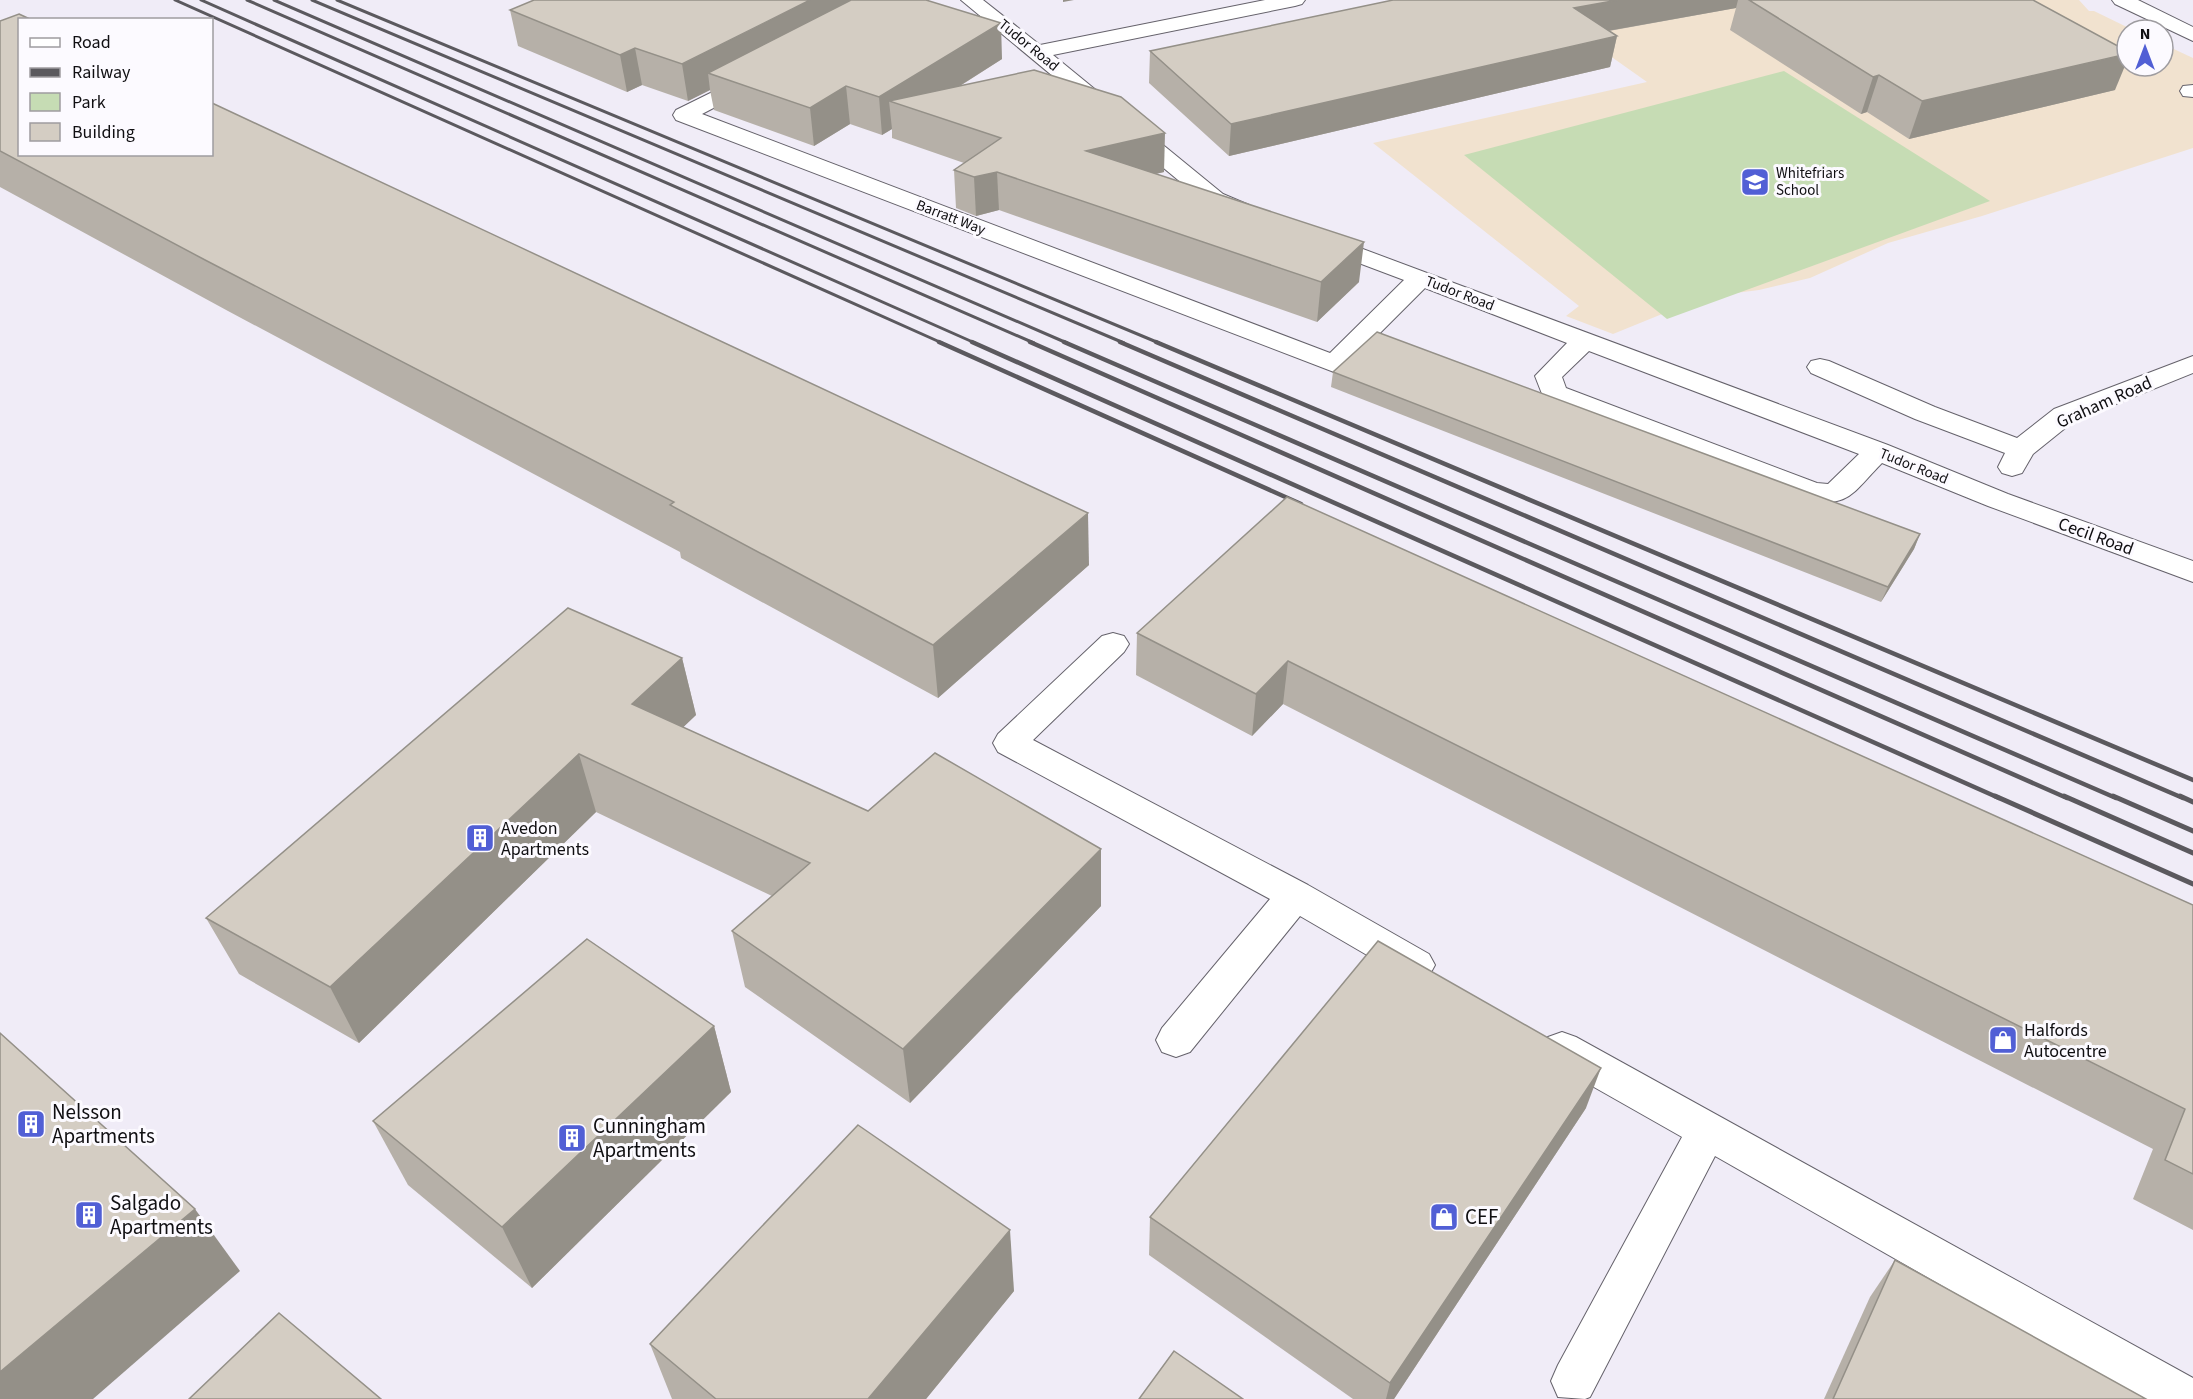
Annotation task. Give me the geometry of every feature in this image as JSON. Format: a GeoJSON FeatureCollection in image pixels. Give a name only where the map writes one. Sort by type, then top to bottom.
{"type":"FeatureCollection","features":[{"type":"Feature","properties":{"kind":"street","name":"Tudor Road"},"geometry":{"type":"LineString","coordinates":[[972,0],[1215,200],[1258,216]]}},
{"type":"Feature","properties":{"kind":"street"},"geometry":{"type":"LineString","coordinates":[[1037,52],[1295,0]]}},
{"type":"Feature","properties":{"kind":"street"},"geometry":{"type":"LineString","coordinates":[[2122,0],[2193,35]]}},
{"type":"Feature","properties":{"kind":"street","name":"Barratt Way"},"geometry":{"type":"LineString","coordinates":[[775,66],[684,115],[1334,364],[1420,279]]}},
{"type":"Feature","properties":{"kind":"street","name":"Tudor Road"},"geometry":{"type":"LineString","coordinates":[[1301,233],[1878,452],[1998,500]]}},
{"type":"Feature","properties":{"kind":"street"},"geometry":{"type":"LineString","coordinates":[[1585,340],[1548,376],[1554,393],[1813,492],[1835,494],[1878,452]]}},
{"type":"Feature","properties":{"kind":"street","name":"Graham Road"},"geometry":{"type":"LineString","coordinates":[[1820,367],[1969,431],[2016,459],[2064,415],[2193,364]]}},
{"type":"Feature","properties":{"kind":"street","name":"Cecil Road"},"geometry":{"type":"LineString","coordinates":[[1998,500],[2193,572]]}},
{"type":"Feature","properties":{"kind":"street"},"geometry":{"type":"LineString","coordinates":[[1113,644],[1010,743],[1295,895],[1449,984]]}},
{"type":"Feature","properties":{"kind":"street"},"geometry":{"type":"LineString","coordinates":[[1176,1040],[1295,895]]}},
{"type":"Feature","properties":{"kind":"street"},"geometry":{"type":"LineString","coordinates":[[1531,1031],[1706,1132],[2186,1399]]}},
{"type":"Feature","properties":{"kind":"street"},"geometry":{"type":"LineString","coordinates":[[1574,1381],[1706,1132]]}},
{"type":"Feature","properties":{"kind":"shaded area","name":"Whitefriars School"},"geometry":{"type":"Polygon","coordinates":[[[1531,0],[2079,0],[2089,11],[2094,11],[2115,21],[2115,78],[2175,78],[2175,50],[2193,58],[2193,148],[1982,216],[1888,243],[1810,278],[1759,290],[1704,297],[1613,334],[1566,316],[1579,306],[1373,143],[1647,82],[1531,0]]]}},
{"type":"Feature","properties":{"kind":"green space"},"geometry":{"type":"Polygon","coordinates":[[[1784,71],[1990,201],[1667,319],[1464,155],[1784,71]]]}},
{"type":"Feature","properties":{"kind":"building"},"geometry":{"type":"Polygon","coordinates":[[[534,0],[810,0],[682,64],[635,48],[620,55],[510,10],[534,0]]]}},
{"type":"Feature","properties":{"kind":"building"},"geometry":{"type":"Polygon","coordinates":[[[851,0],[926,0],[1001,23],[879,97],[846,86],[810,108],[708,73],[851,0]]]}},
{"type":"Feature","properties":{"kind":"building"},"geometry":{"type":"Polygon","coordinates":[[[1393,0],[1618,0],[1574,8],[1617,36],[1231,124],[1150,51],[1393,0]]]}},
{"type":"Feature","properties":{"kind":"building"},"geometry":{"type":"Polygon","coordinates":[[[1749,0],[2033,0],[2115,44],[2115,57],[1922,101],[1879,75],[1873,77],[1749,0]]]}},
{"type":"Feature","properties":{"kind":"building"},"geometry":{"type":"Polygon","coordinates":[[[19,14],[28,18],[18,18],[18,156],[213,156],[213,103],[1088,513],[933,645],[670,505],[674,502],[207,261],[0,151],[0,21],[19,14]]]}},
{"type":"Feature","properties":{"kind":"building"},"geometry":{"type":"Polygon","coordinates":[[[1034,70],[1121,97],[1165,133],[1086,151],[1364,242],[1321,282],[997,172],[974,177],[954,170],[1001,138],[889,101],[1034,70]]]}},
{"type":"Feature","properties":{"kind":"building"},"geometry":{"type":"Polygon","coordinates":[[[1377,332],[1920,534],[1888,587],[1333,372],[1377,332]]]}},
{"type":"Feature","properties":{"kind":"building"},"geometry":{"type":"Polygon","coordinates":[[[1287,497],[2193,905],[2193,1174],[2165,1160],[2185,1109],[1288,661],[1256,694],[1137,633],[1287,497]]]}},
{"type":"Feature","properties":{"kind":"building"},"geometry":{"type":"Polygon","coordinates":[[[568,608],[682,658],[632,704],[868,811],[935,753],[1101,849],[903,1049],[732,931],[810,863],[579,754],[330,987],[206,918],[568,608]]]}},
{"type":"Feature","properties":{"kind":"building"},"geometry":{"type":"Polygon","coordinates":[[[587,939],[714,1026],[502,1227],[373,1121],[587,939]]]}},
{"type":"Feature","properties":{"kind":"building"},"geometry":{"type":"Polygon","coordinates":[[[1378,941],[1601,1068],[1390,1383],[1150,1217],[1378,941]]]}},
{"type":"Feature","properties":{"kind":"building"},"geometry":{"type":"Polygon","coordinates":[[[0,1033],[195,1209],[0,1372],[0,1033]]]}},
{"type":"Feature","properties":{"kind":"building"},"geometry":{"type":"Polygon","coordinates":[[[858,1125],[1010,1230],[868,1399],[716,1399],[650,1344],[858,1125]]]}},
{"type":"Feature","properties":{"kind":"building"},"geometry":{"type":"Polygon","coordinates":[[[1895,1260],[2146,1399],[1833,1399],[1895,1260]]]}},
{"type":"Feature","properties":{"kind":"building"},"geometry":{"type":"Polygon","coordinates":[[[279,1313],[381,1399],[189,1399],[279,1313]]]}},
{"type":"Feature","properties":{"kind":"building"},"geometry":{"type":"Polygon","coordinates":[[[1174,1351],[1243,1399],[1139,1399],[1174,1351]]]}},
{"type":"Feature","properties":{"kind":"railway"},"geometry":{"type":"LineString","coordinates":[[175,0],[942,343]]}},
{"type":"Feature","properties":{"kind":"railway"},"geometry":{"type":"LineString","coordinates":[[201,0],[975,343]]}},
{"type":"Feature","properties":{"kind":"railway"},"geometry":{"type":"LineString","coordinates":[[247,0],[1034,343]]}},
{"type":"Feature","properties":{"kind":"railway"},"geometry":{"type":"LineString","coordinates":[[274,0],[1067,343]]}},
{"type":"Feature","properties":{"kind":"railway"},"geometry":{"type":"LineString","coordinates":[[312,0],[1124,343]]}},
{"type":"Feature","properties":{"kind":"railway"},"geometry":{"type":"LineString","coordinates":[[337,0],[1159,343]]}},
{"type":"Feature","properties":{"kind":"railway"},"geometry":{"type":"LineString","coordinates":[[939,342],[1301,504]]}},
{"type":"Feature","properties":{"kind":"railway"},"geometry":{"type":"LineString","coordinates":[[972,342],[1999,798]]}},
{"type":"Feature","properties":{"kind":"railway"},"geometry":{"type":"LineString","coordinates":[[1030,342],[2067,798]]}},
{"type":"Feature","properties":{"kind":"railway"},"geometry":{"type":"LineString","coordinates":[[1064,342],[2116,798]]}},
{"type":"Feature","properties":{"kind":"railway"},"geometry":{"type":"LineString","coordinates":[[1120,342],[2183,798]]}},
{"type":"Feature","properties":{"kind":"railway"},"geometry":{"type":"LineString","coordinates":[[1156,342],[2193,780]]}},
{"type":"Feature","properties":{"kind":"railway"},"geometry":{"type":"LineString","coordinates":[[1995,796],[2193,884]]}},
{"type":"Feature","properties":{"kind":"railway"},"geometry":{"type":"LineString","coordinates":[[2064,796],[2193,853]]}},
{"type":"Feature","properties":{"kind":"railway"},"geometry":{"type":"LineString","coordinates":[[2113,796],[2193,831]]}},
{"type":"Feature","properties":{"kind":"railway"},"geometry":{"type":"LineString","coordinates":[[2180,796],[2193,802]]}},
{"type":"Feature","properties":{"kind":"place","name":"Whitefriars School"},"geometry":{"type":"Point","coordinates":[1755,182]}},
{"type":"Feature","properties":{"kind":"place","name":"Avedon Apartments"},"geometry":{"type":"Point","coordinates":[480,838]}},
{"type":"Feature","properties":{"kind":"place","name":"Halfords Autocentre"},"geometry":{"type":"Point","coordinates":[2003,1040]}},
{"type":"Feature","properties":{"kind":"place","name":"Nelsson Apartments"},"geometry":{"type":"Point","coordinates":[31,1124]}},
{"type":"Feature","properties":{"kind":"place","name":"Cunningham Apartments"},"geometry":{"type":"Point","coordinates":[572,1138]}},
{"type":"Feature","properties":{"kind":"place","name":"Salgado Apartments"},"geometry":{"type":"Point","coordinates":[89,1215]}},
{"type":"Feature","properties":{"kind":"place","name":"CEF"},"geometry":{"type":"Point","coordinates":[1444,1217]}}]}
